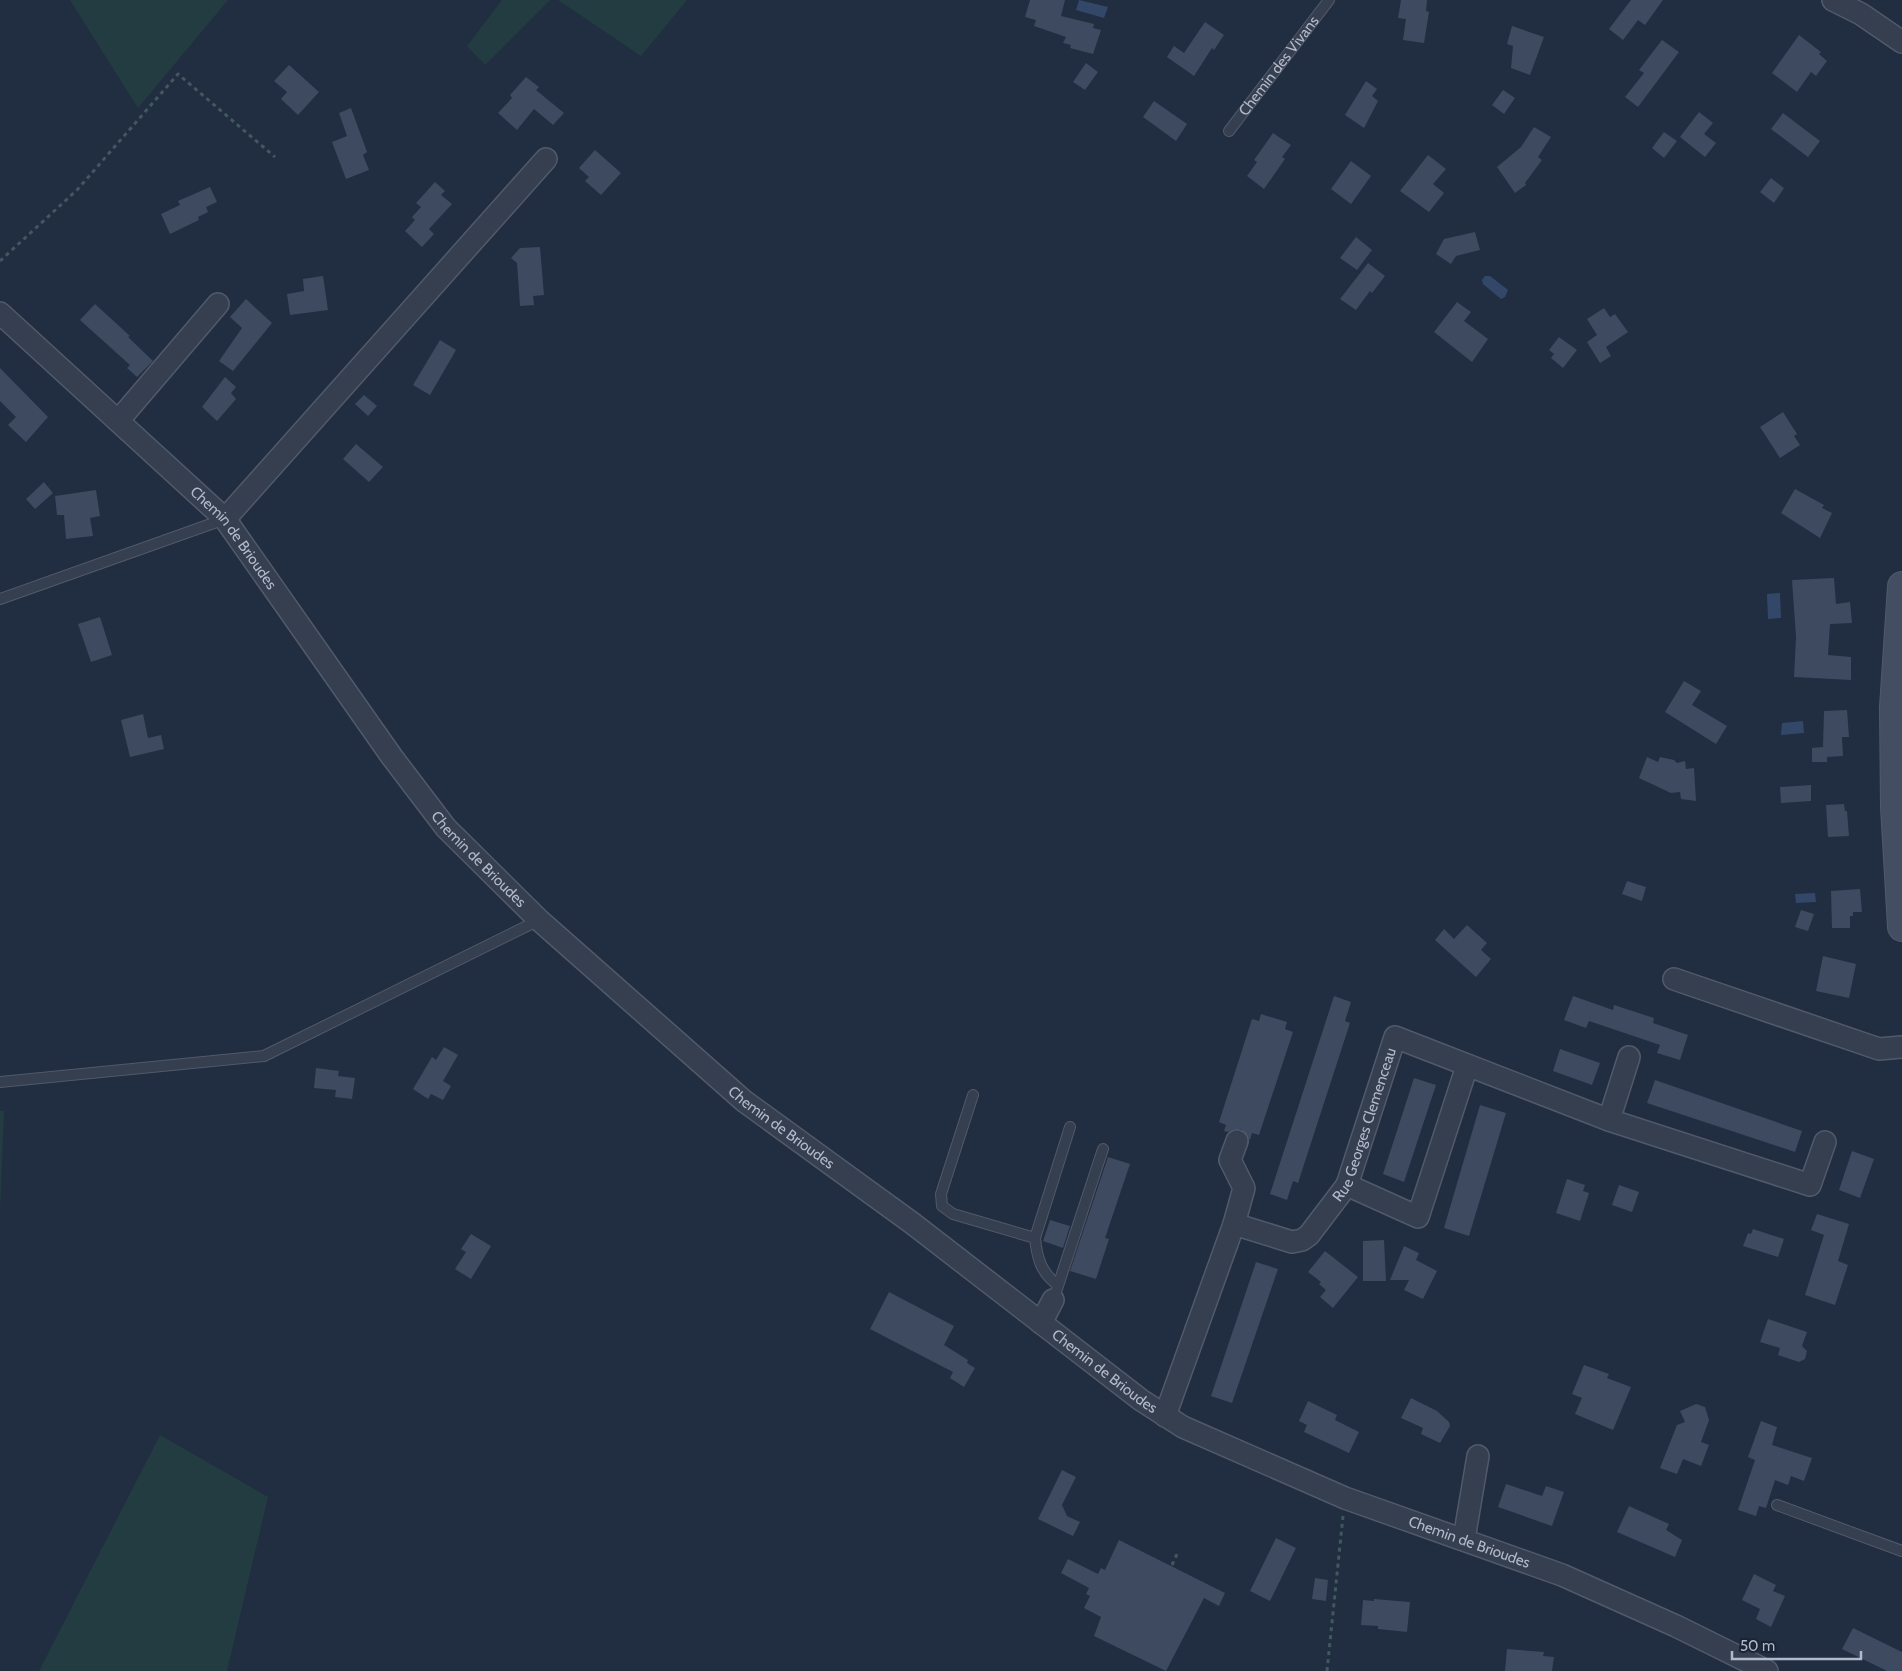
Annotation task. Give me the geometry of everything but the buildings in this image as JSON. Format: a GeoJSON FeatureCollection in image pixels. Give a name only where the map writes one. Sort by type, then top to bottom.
{"type":"FeatureCollection","features":[{"type":"Feature","properties":{"kind":"main road"},"geometry":{"type":"LineString","coordinates":[[1902,586],[1894,707],[1895,808],[1902,927]]}},
{"type":"Feature","properties":{"kind":"street"},"geometry":{"type":"LineString","coordinates":[[1833,0],[1861,14],[1902,42]]}},
{"type":"Feature","properties":{"kind":"street"},"geometry":{"type":"LineString","coordinates":[[225,519],[546,159]]}},
{"type":"Feature","properties":{"kind":"street"},"geometry":{"type":"LineString","coordinates":[[118,421],[218,304]]}},
{"type":"Feature","properties":{"kind":"street","name":"Chemin de Brioudes"},"geometry":{"type":"LineString","coordinates":[[0,313],[225,519],[392,757],[446,828],[539,920],[744,1101],[912,1223],[1165,1416],[1183,1427],[1344,1498],[1562,1575],[1676,1626],[1767,1671]]}},
{"type":"Feature","properties":{"kind":"street"},"geometry":{"type":"LineString","coordinates":[[1674,979],[1879,1048],[1902,1047]]}},
{"type":"Feature","properties":{"kind":"street","name":"Rue Georges Clemenceau"},"geometry":{"type":"LineString","coordinates":[[1234,1224],[1292,1242],[1302,1240],[1347,1185],[1395,1036],[1467,1066],[1609,1120],[1810,1185],[1825,1142]]}},
{"type":"Feature","properties":{"kind":"street"},"geometry":{"type":"LineString","coordinates":[[1609,1120],[1628,1057]]}},
{"type":"Feature","properties":{"kind":"street"},"geometry":{"type":"LineString","coordinates":[[1347,1185],[1418,1217],[1467,1066]]}},
{"type":"Feature","properties":{"kind":"street"},"geometry":{"type":"LineString","coordinates":[[1165,1416],[1234,1224],[1244,1188],[1230,1160],[1237,1140]]}},
{"type":"Feature","properties":{"kind":"street"},"geometry":{"type":"LineString","coordinates":[[1042,1323],[1056,1293]]}},
{"type":"Feature","properties":{"kind":"street"},"geometry":{"type":"LineString","coordinates":[[1464,1539],[1478,1456]]}},
{"type":"Feature","properties":{"kind":"lane","name":"Chemin des Vivans"},"geometry":{"type":"LineString","coordinates":[[1229,131],[1328,0]]}},
{"type":"Feature","properties":{"kind":"lane"},"geometry":{"type":"LineString","coordinates":[[0,599],[225,519]]}},
{"type":"Feature","properties":{"kind":"lane"},"geometry":{"type":"LineString","coordinates":[[0,1082],[264,1056],[539,920]]}},
{"type":"Feature","properties":{"kind":"lane"},"geometry":{"type":"LineString","coordinates":[[973,1096],[941,1194],[942,1206],[954,1214],[1034,1238]]}},
{"type":"Feature","properties":{"kind":"lane"},"geometry":{"type":"LineString","coordinates":[[1056,1293],[1036,1257],[1034,1238],[1070,1127]]}},
{"type":"Feature","properties":{"kind":"lane"},"geometry":{"type":"LineString","coordinates":[[1056,1293],[1103,1149]]}},
{"type":"Feature","properties":{"kind":"lane"},"geometry":{"type":"LineString","coordinates":[[1777,1504],[1902,1550]]}},
{"type":"Feature","properties":{"kind":"path"},"geometry":{"type":"LineString","coordinates":[[0,261],[77,190],[178,74],[275,157]]}},
{"type":"Feature","properties":{"kind":"path"},"geometry":{"type":"LineString","coordinates":[[1327,1671],[1344,1498]]}},
{"type":"Feature","properties":{"kind":"path"},"geometry":{"type":"LineString","coordinates":[[1172,1565],[1178,1552]]}},
{"type":"Feature","properties":{"kind":"green space"},"geometry":{"type":"Polygon","coordinates":[[[70,0],[228,0],[138,108],[70,0]]]}},
{"type":"Feature","properties":{"kind":"green space"},"geometry":{"type":"Polygon","coordinates":[[[502,0],[550,0],[485,65],[467,46],[502,0]]]}},
{"type":"Feature","properties":{"kind":"green space"},"geometry":{"type":"Polygon","coordinates":[[[558,0],[687,0],[641,56],[558,0]]]}},
{"type":"Feature","properties":{"kind":"green space"},"geometry":{"type":"Polygon","coordinates":[[[0,1111],[4,1111],[0,1211],[0,1111]]]}},
{"type":"Feature","properties":{"kind":"green space"},"geometry":{"type":"Polygon","coordinates":[[[160,1435],[268,1497],[227,1671],[39,1671],[160,1435]]]}},
{"type":"Feature","properties":{"kind":"water"},"geometry":{"type":"Polygon","coordinates":[[[1079,0],[1108,7],[1104,18],[1076,10],[1079,0]]]}},
{"type":"Feature","properties":{"kind":"water"},"geometry":{"type":"Polygon","coordinates":[[[1485,276],[1490,276],[1508,290],[1505,297],[1501,299],[1483,284],[1482,280],[1485,276]]]}},
{"type":"Feature","properties":{"kind":"water"},"geometry":{"type":"Polygon","coordinates":[[[1780,593],[1781,618],[1768,619],[1767,594],[1780,593]]]}},
{"type":"Feature","properties":{"kind":"water"},"geometry":{"type":"Polygon","coordinates":[[[1803,721],[1804,733],[1781,735],[1782,723],[1803,721]]]}},
{"type":"Feature","properties":{"kind":"water"},"geometry":{"type":"Polygon","coordinates":[[[1815,893],[1816,902],[1796,903],[1795,894],[1815,893]]]}}]}
